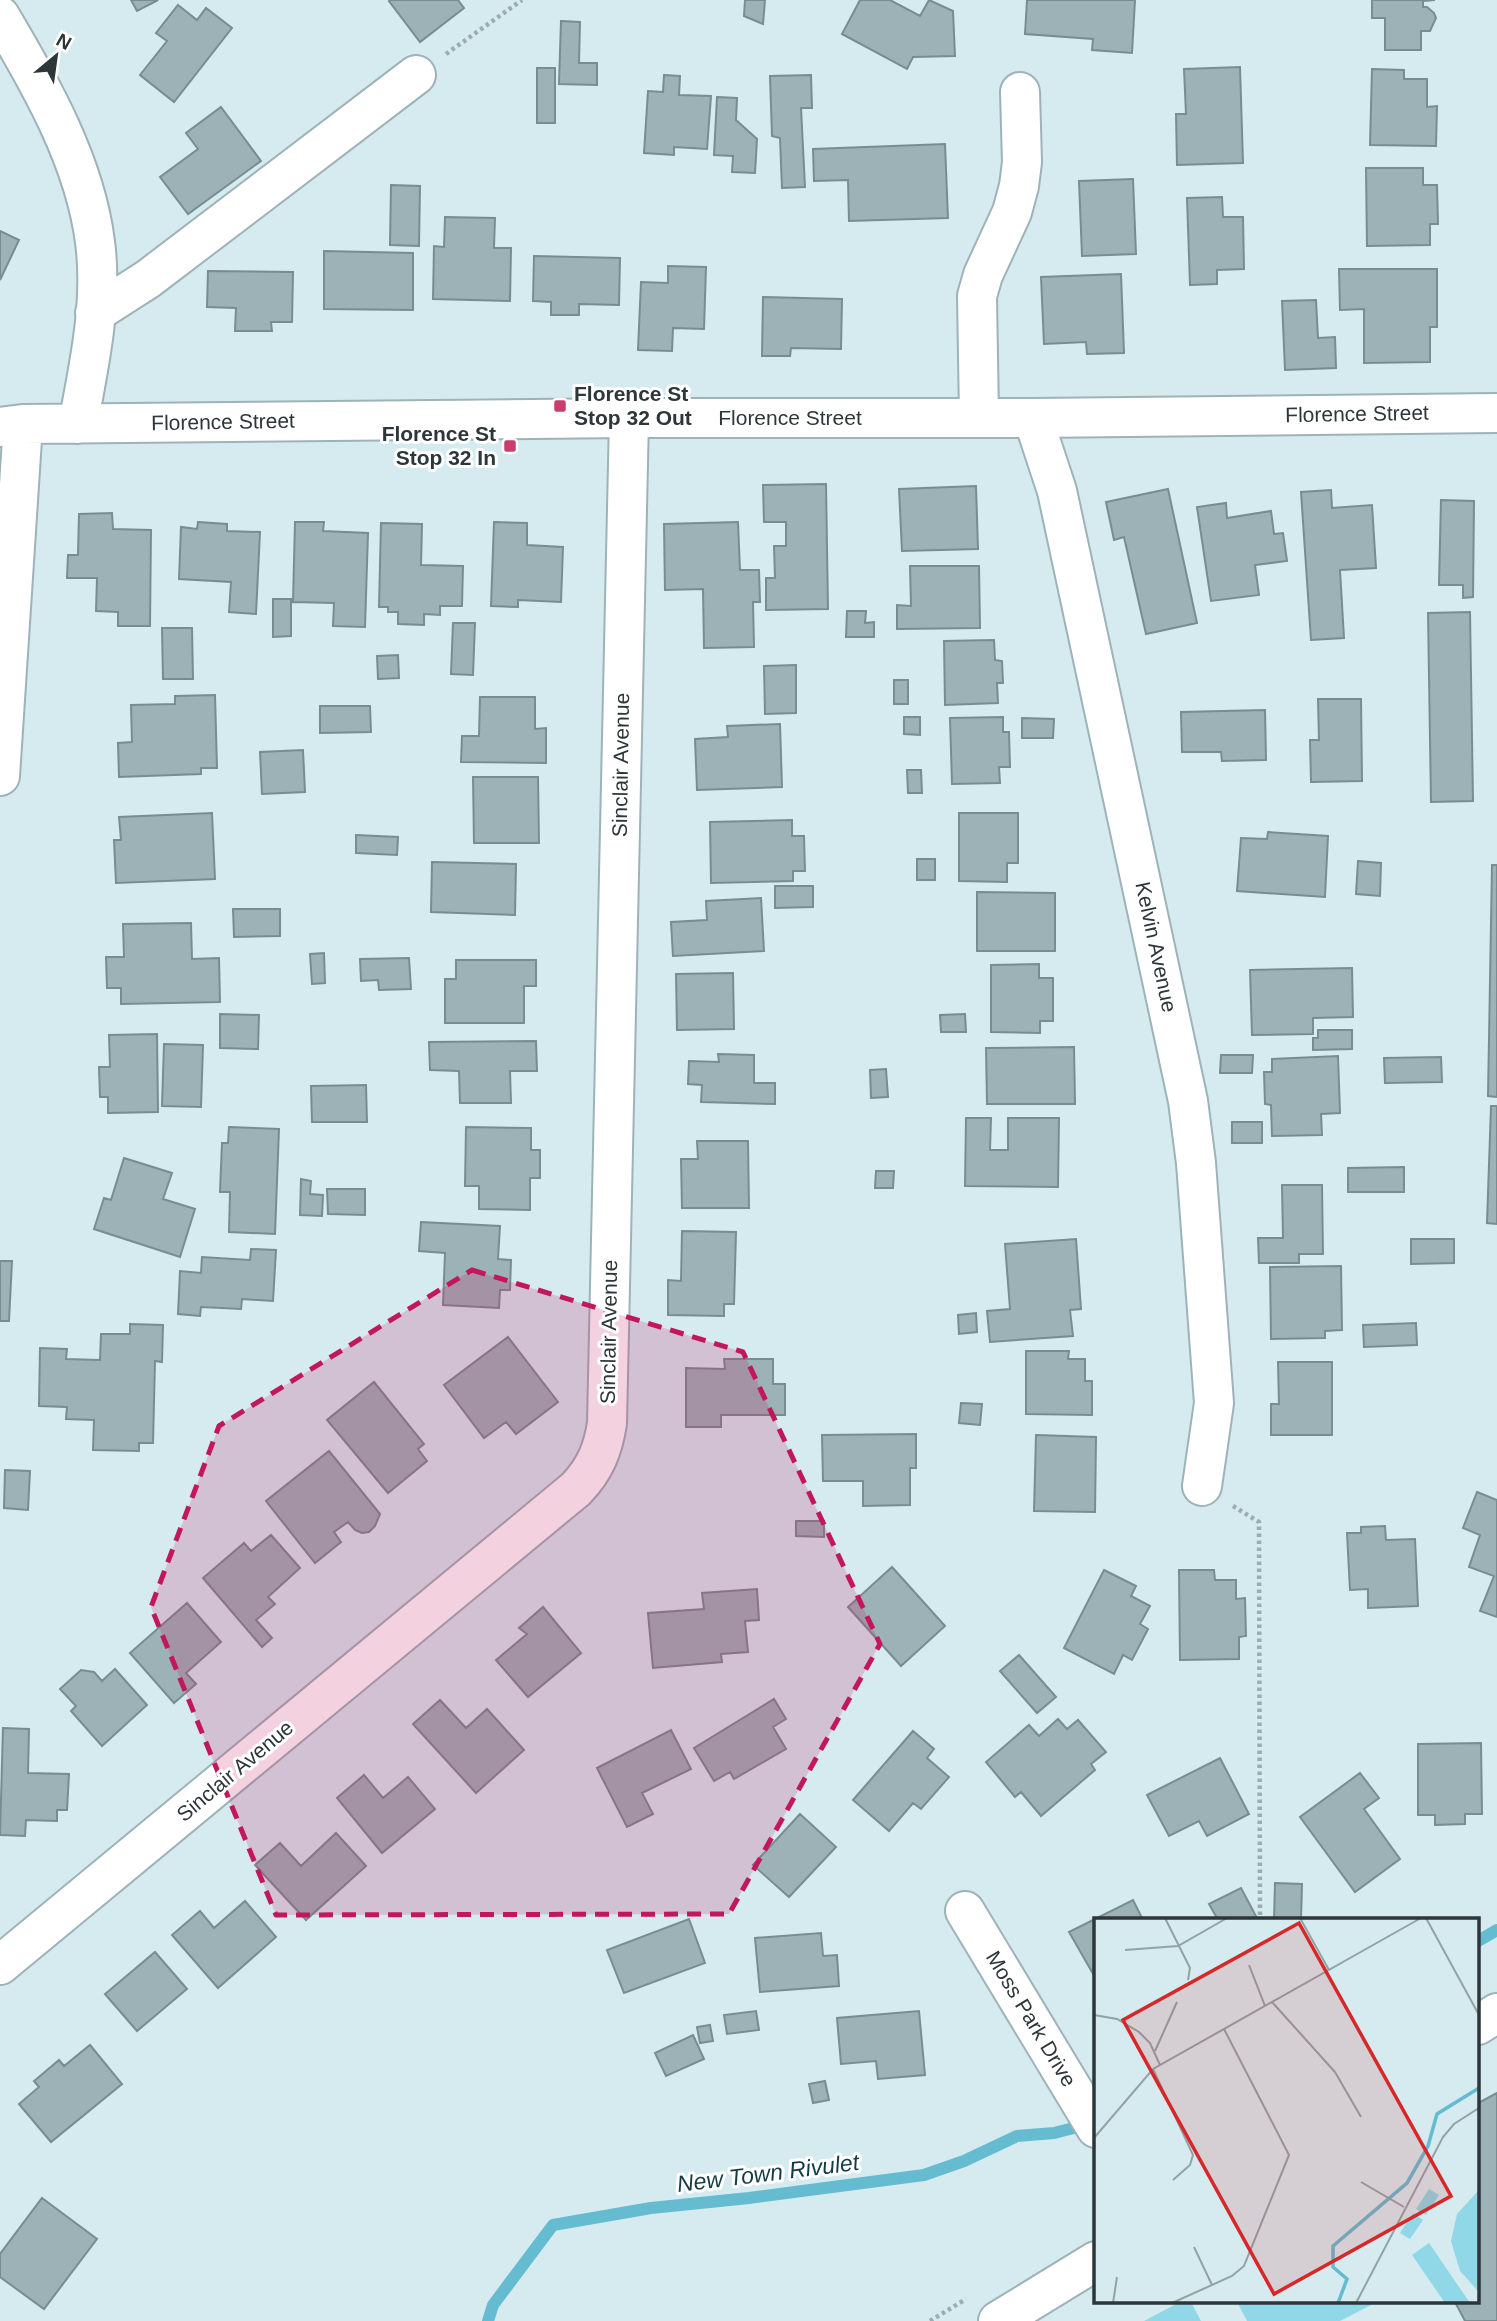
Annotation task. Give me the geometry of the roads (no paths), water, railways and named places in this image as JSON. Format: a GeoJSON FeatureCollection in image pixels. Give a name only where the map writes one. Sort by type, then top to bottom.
{"type":"FeatureCollection","features":[{"type":"Feature","properties":{"kind":"street"},"geometry":{"type":"LineString","coordinates":[[0,16],[41,87],[82,185],[91,216],[96,245],[95,313],[78,424]]}},
{"type":"Feature","properties":{"kind":"street"},"geometry":{"type":"LineString","coordinates":[[95,313],[148,279],[416,75]]}},
{"type":"Feature","properties":{"kind":"street"},"geometry":{"type":"LineString","coordinates":[[979,417],[977,296],[983,275],[1012,212],[1019,186],[1022,162],[1020,92]]}},
{"type":"Feature","properties":{"kind":"street","name":"Florence Street"},"geometry":{"type":"LineString","coordinates":[[11,425],[1497,412]]}},
{"type":"Feature","properties":{"kind":"street","name":"Sinclair Avenue"},"geometry":{"type":"LineString","coordinates":[[0,1965],[576,1489],[590,1474],[600,1457],[607,1423],[629,418]]}},
{"type":"Feature","properties":{"kind":"street","name":"Kelvin Avenue"},"geometry":{"type":"LineString","coordinates":[[1033,418],[1057,491],[1188,1101],[1196,1163],[1214,1403],[1202,1486]]}},
{"type":"Feature","properties":{"kind":"street"},"geometry":{"type":"LineString","coordinates":[[0,776],[11,425]]}},
{"type":"Feature","properties":{"kind":"street","name":"Moss Park Drive"},"geometry":{"type":"LineString","coordinates":[[965,1911],[1088,2113]]}},
{"type":"Feature","properties":{"kind":"street"},"geometry":{"type":"LineString","coordinates":[[1480,2024],[1497,2013]]}},
{"type":"Feature","properties":{"kind":"street"},"geometry":{"type":"LineString","coordinates":[[998,2321],[1094,2261]]}},
{"type":"Feature","properties":{"kind":"waterway","name":"New Town Rivulet"},"geometry":{"type":"LineString","coordinates":[[1480,1940],[1497,1930]]}},
{"type":"Feature","properties":{"kind":"waterway","name":"New Town Rivulet"},"geometry":{"type":"LineString","coordinates":[[488,2321],[493,2305],[553,2225],[651,2208],[924,2175],[964,2161],[1017,2136],[1054,2133],[1089,2124]]}},
{"type":"Feature","properties":{"kind":"place","name":"Florence St Stop 32 Out"},"geometry":{"type":"Point","coordinates":[560,406]}},
{"type":"Feature","properties":{"kind":"place","name":"Florence St Stop 32 In"},"geometry":{"type":"Point","coordinates":[510,446]}}]}
